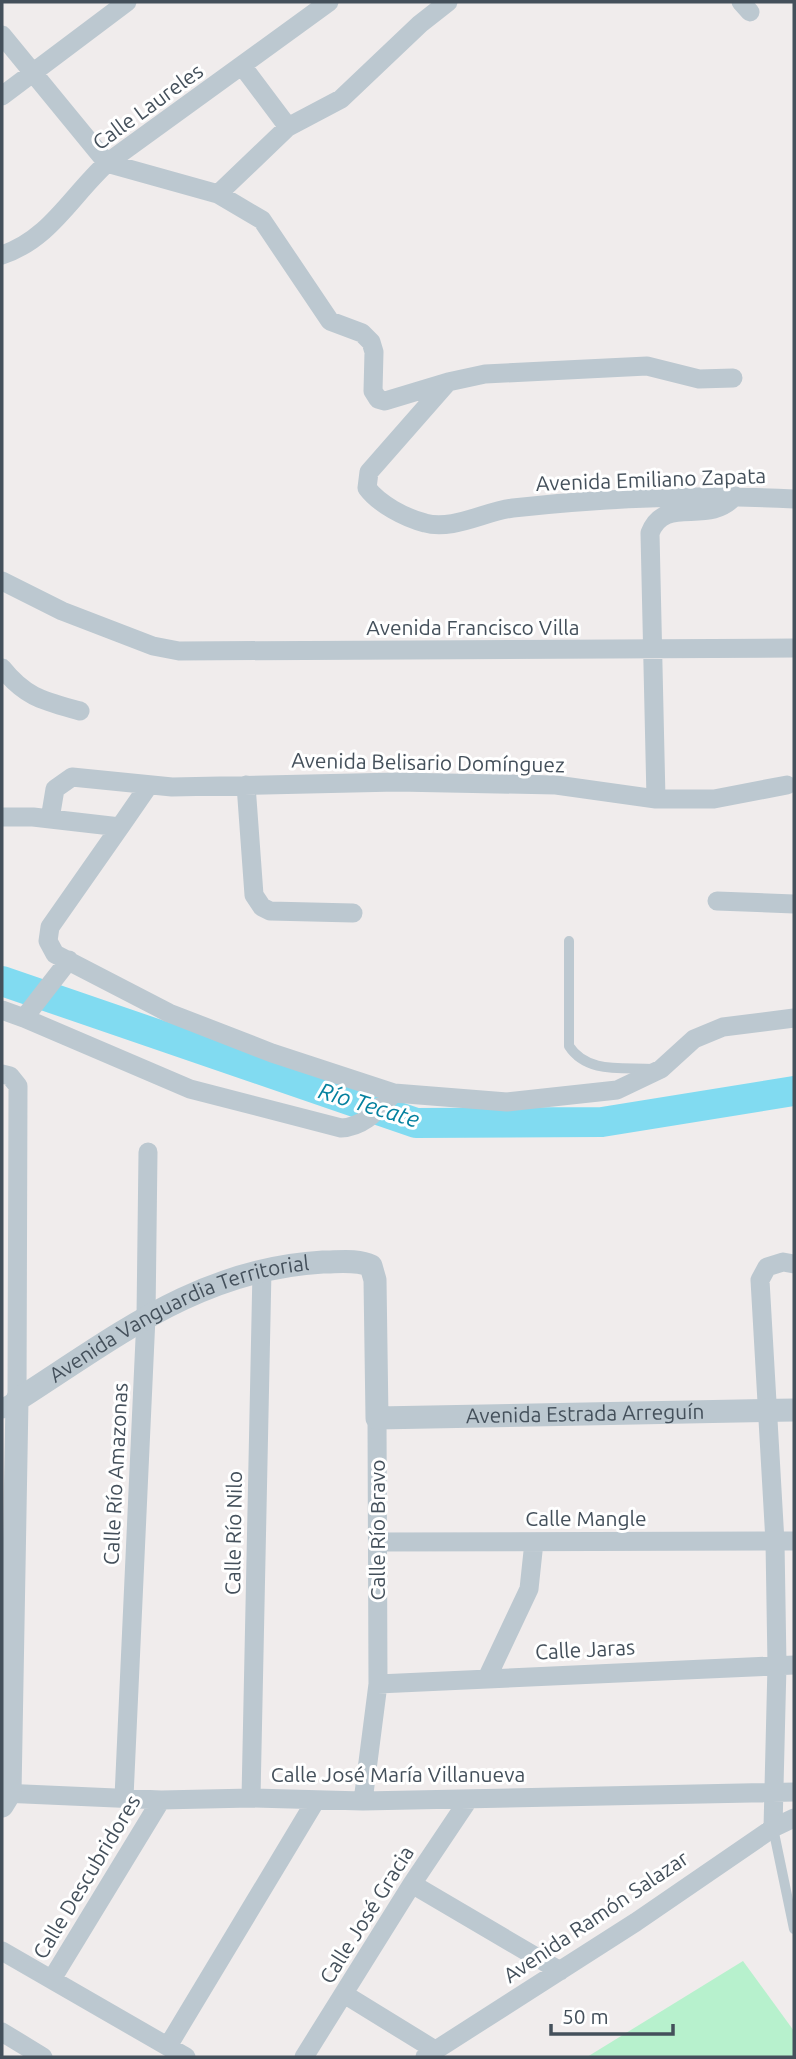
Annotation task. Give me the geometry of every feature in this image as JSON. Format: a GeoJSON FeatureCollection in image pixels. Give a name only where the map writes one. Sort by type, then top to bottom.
{"type":"FeatureCollection","features":[{"type":"Feature","properties":{"kind":"street"},"geometry":{"type":"LineString","coordinates":[[2,96],[127,2]]}},
{"type":"Feature","properties":{"kind":"street","name":"Calle Laureles"},"geometry":{"type":"LineString","coordinates":[[2,254],[24,247],[41,235],[107,163],[243,67],[329,2]]}},
{"type":"Feature","properties":{"kind":"street"},"geometry":{"type":"LineString","coordinates":[[218,194],[288,127],[341,99],[419,24],[447,2]]}},
{"type":"Feature","properties":{"kind":"street"},"geometry":{"type":"LineString","coordinates":[[2,36],[107,163],[218,194],[262,220],[330,321],[362,333],[371,342],[374,352],[373,391],[378,399],[385,401],[485,374],[647,366],[699,379],[733,378]]}},
{"type":"Feature","properties":{"kind":"street"},"geometry":{"type":"LineString","coordinates":[[243,67],[288,127]]}},
{"type":"Feature","properties":{"kind":"street","name":"Avenida Emiliano Zapata"},"geometry":{"type":"LineString","coordinates":[[448,382],[369,472],[367,488],[376,500],[426,524],[448,523],[510,508],[735,496],[794,499]]}},
{"type":"Feature","properties":{"kind":"street"},"geometry":{"type":"LineString","coordinates":[[656,799],[650,533],[655,519],[664,514],[717,510],[735,496]]}},
{"type":"Feature","properties":{"kind":"street","name":"Avenida Francisco Villa"},"geometry":{"type":"LineString","coordinates":[[2,581],[31,598],[153,646],[179,651],[794,648]]}},
{"type":"Feature","properties":{"kind":"street"},"geometry":{"type":"LineString","coordinates":[[2,668],[16,686],[35,699],[80,711]]}},
{"type":"Feature","properties":{"kind":"street","name":"Avenida Belisario Domínguez"},"geometry":{"type":"LineString","coordinates":[[50,819],[55,789],[72,777],[149,785],[397,782],[556,785],[656,799],[714,799],[788,785]]}},
{"type":"Feature","properties":{"kind":"street"},"geometry":{"type":"LineString","coordinates":[[149,785],[50,927],[48,941],[55,954],[169,1013],[272,1053],[394,1093],[507,1102],[617,1090],[661,1069],[694,1039],[723,1027],[794,1018]]}},
{"type":"Feature","properties":{"kind":"street"},"geometry":{"type":"LineString","coordinates":[[246,785],[254,895],[262,907],[270,911],[353,912]]}},
{"type":"Feature","properties":{"kind":"street"},"geometry":{"type":"LineString","coordinates":[[2,817],[120,827]]}},
{"type":"Feature","properties":{"kind":"street"},"geometry":{"type":"LineString","coordinates":[[717,901],[794,904]]}},
{"type":"Feature","properties":{"kind":"street"},"geometry":{"type":"LineString","coordinates":[[24,1018],[69,960]]}},
{"type":"Feature","properties":{"kind":"street"},"geometry":{"type":"LineString","coordinates":[[2,1010],[190,1089],[341,1128],[354,1127],[366,1121],[394,1093]]}},
{"type":"Feature","properties":{"kind":"street"},"geometry":{"type":"LineString","coordinates":[[2,1074],[10,1076],[18,1086],[9,1405],[4,1797]]}},
{"type":"Feature","properties":{"kind":"street","name":"Calle Río Amazonas"},"geometry":{"type":"LineString","coordinates":[[124,1797],[146,1317],[148,1152]]}},
{"type":"Feature","properties":{"kind":"street"},"geometry":{"type":"LineString","coordinates":[[773,1828],[773,1792],[786,1665],[785,1541],[769,1410],[760,1280],[767,1267],[783,1262],[794,1264]]}},
{"type":"Feature","properties":{"kind":"street","name":"Avenida Vanguardia Territorial"},"geometry":{"type":"LineString","coordinates":[[9,1405],[146,1317],[228,1278],[295,1264],[365,1263]]}},
{"type":"Feature","properties":{"kind":"street","name":"Calle Río Bravo"},"geometry":{"type":"LineString","coordinates":[[363,1801],[378,1684],[379,1542],[375,1280],[370,1266],[365,1263]]}},
{"type":"Feature","properties":{"kind":"street","name":"Calle Río Nilo"},"geometry":{"type":"LineString","coordinates":[[251,1797],[262,1270]]}},
{"type":"Feature","properties":{"kind":"street","name":"Avenida Estrada Arreguín"},"geometry":{"type":"LineString","coordinates":[[377,1418],[794,1409]]}},
{"type":"Feature","properties":{"kind":"street","name":"Calle Mangle"},"geometry":{"type":"LineString","coordinates":[[379,1542],[785,1541]]}},
{"type":"Feature","properties":{"kind":"street"},"geometry":{"type":"LineString","coordinates":[[486,1678],[528,1589],[534,1542]]}},
{"type":"Feature","properties":{"kind":"street","name":"Calle Jaras"},"geometry":{"type":"LineString","coordinates":[[378,1684],[786,1665]]}},
{"type":"Feature","properties":{"kind":"street","name":"Calle José María Villanueva"},"geometry":{"type":"LineString","coordinates":[[4,1797],[124,1797],[161,1800],[251,1797],[363,1801],[794,1792]]}},
{"type":"Feature","properties":{"kind":"street","name":"Calle José Gracia"},"geometry":{"type":"LineString","coordinates":[[304,2057],[412,1884],[470,1799]]}},
{"type":"Feature","properties":{"kind":"street","name":"Calle Descubridores"},"geometry":{"type":"LineString","coordinates":[[52,1979],[161,1800]]}},
{"type":"Feature","properties":{"kind":"street"},"geometry":{"type":"LineString","coordinates":[[168,2046],[316,1800]]}},
{"type":"Feature","properties":{"kind":"street","name":"Avenida Ramón Salazar"},"geometry":{"type":"LineString","coordinates":[[430,2054],[560,1971],[773,1828],[794,1818]]}},
{"type":"Feature","properties":{"kind":"street"},"geometry":{"type":"LineString","coordinates":[[412,1884],[560,1971]]}},
{"type":"Feature","properties":{"kind":"street"},"geometry":{"type":"LineString","coordinates":[[2,1951],[186,2057]]}},
{"type":"Feature","properties":{"kind":"street"},"geometry":{"type":"LineString","coordinates":[[344,1994],[430,2054]]}},
{"type":"Feature","properties":{"kind":"street"},"geometry":{"type":"LineString","coordinates":[[2,2032],[43,2057]]}},
{"type":"Feature","properties":{"kind":"lane"},"geometry":{"type":"LineString","coordinates":[[569,941],[569,1046],[577,1059],[588,1065],[661,1069]]}},
{"type":"Feature","properties":{"kind":"lane"},"geometry":{"type":"LineString","coordinates":[[773,1828],[794,1929]]}},
{"type":"Feature","properties":{"kind":"green space"},"geometry":{"type":"Polygon","coordinates":[[[743,1961],[794,2031],[794,2057],[587,2057],[743,1961]]]}},
{"type":"Feature","properties":{"kind":"waterway","name":"Río Tecate"},"geometry":{"type":"LineString","coordinates":[[2,981],[416,1123],[602,1122],[794,1091]]}}]}
